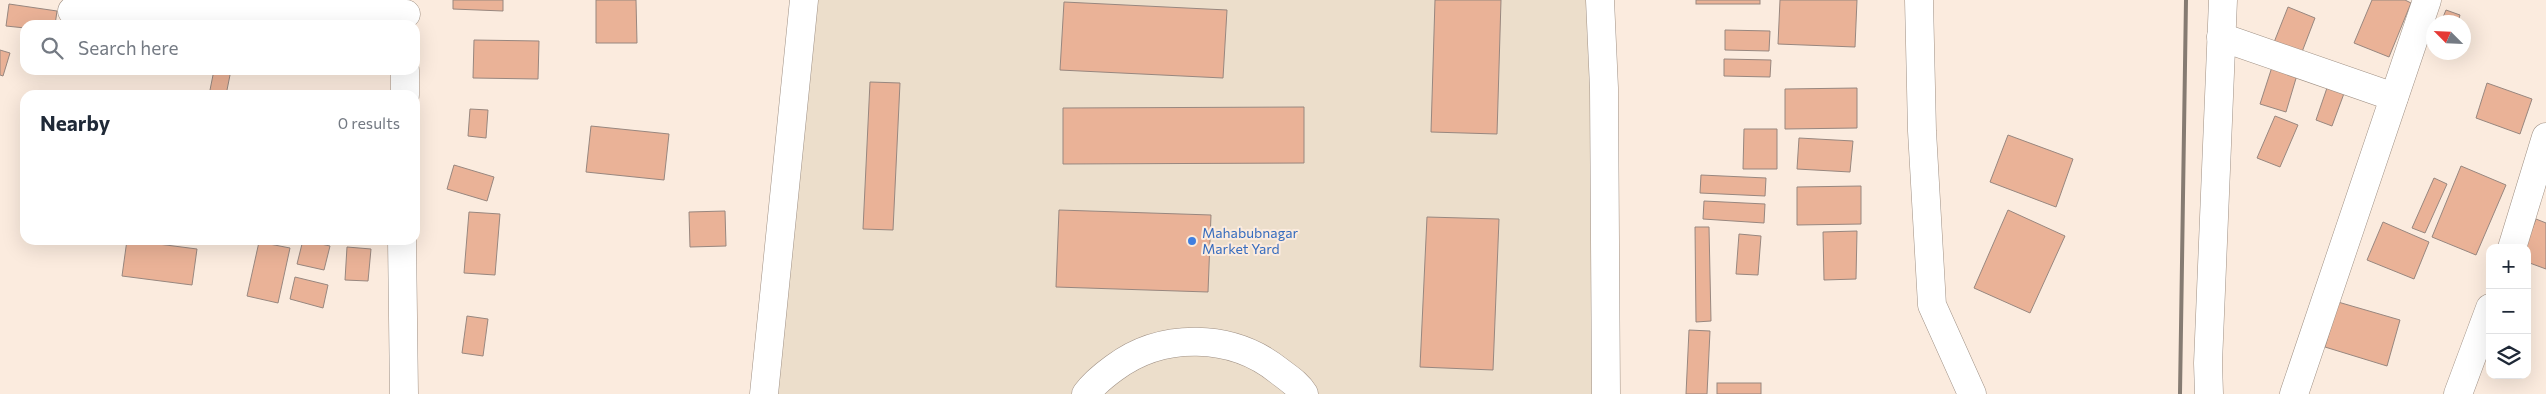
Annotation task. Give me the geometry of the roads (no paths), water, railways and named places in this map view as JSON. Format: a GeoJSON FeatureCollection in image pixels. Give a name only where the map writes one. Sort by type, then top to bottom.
{"type":"FeatureCollection","features":[{"type":"Feature","properties":{"kind":"street"},"geometry":{"type":"LineString","coordinates":[[764,394],[804,0]]}},
{"type":"Feature","properties":{"kind":"street"},"geometry":{"type":"LineString","coordinates":[[1600,0],[1604,88],[1606,394]]}},
{"type":"Feature","properties":{"kind":"street"},"geometry":{"type":"LineString","coordinates":[[1919,0],[1922,131],[1932,305],[1972,394]]}},
{"type":"Feature","properties":{"kind":"street"},"geometry":{"type":"LineString","coordinates":[[2209,394],[2208,363],[2223,0]]}},
{"type":"Feature","properties":{"kind":"street"},"geometry":{"type":"LineString","coordinates":[[2294,394],[2426,0]]}},
{"type":"Feature","properties":{"kind":"street"},"geometry":{"type":"LineString","coordinates":[[72,12],[163,13],[241,8],[406,13]]}},
{"type":"Feature","properties":{"kind":"street"},"geometry":{"type":"LineString","coordinates":[[2221,37],[2394,97]]}},
{"type":"Feature","properties":{"kind":"street"},"geometry":{"type":"LineString","coordinates":[[405,75],[405,90]]}},
{"type":"Feature","properties":{"kind":"street"},"geometry":{"type":"LineString","coordinates":[[2513,244],[2546,137]]}},
{"type":"Feature","properties":{"kind":"street"},"geometry":{"type":"LineString","coordinates":[[402,245],[404,394]]}},
{"type":"Feature","properties":{"kind":"street"},"geometry":{"type":"LineString","coordinates":[[2458,394],[2486,319]]}},
{"type":"Feature","properties":{"kind":"street"},"geometry":{"type":"LineString","coordinates":[[1086,394],[1093,384],[1130,356],[1174,342],[1220,342],[1263,358],[1299,387],[1304,394]]}},
{"type":"Feature","properties":{"kind":"railway"},"geometry":{"type":"LineString","coordinates":[[2180,394],[2186,0]]}},
{"type":"Feature","properties":{"kind":"place","name":"Mahabubnagar Market Yard"},"geometry":{"type":"Point","coordinates":[1192,241]}}]}
